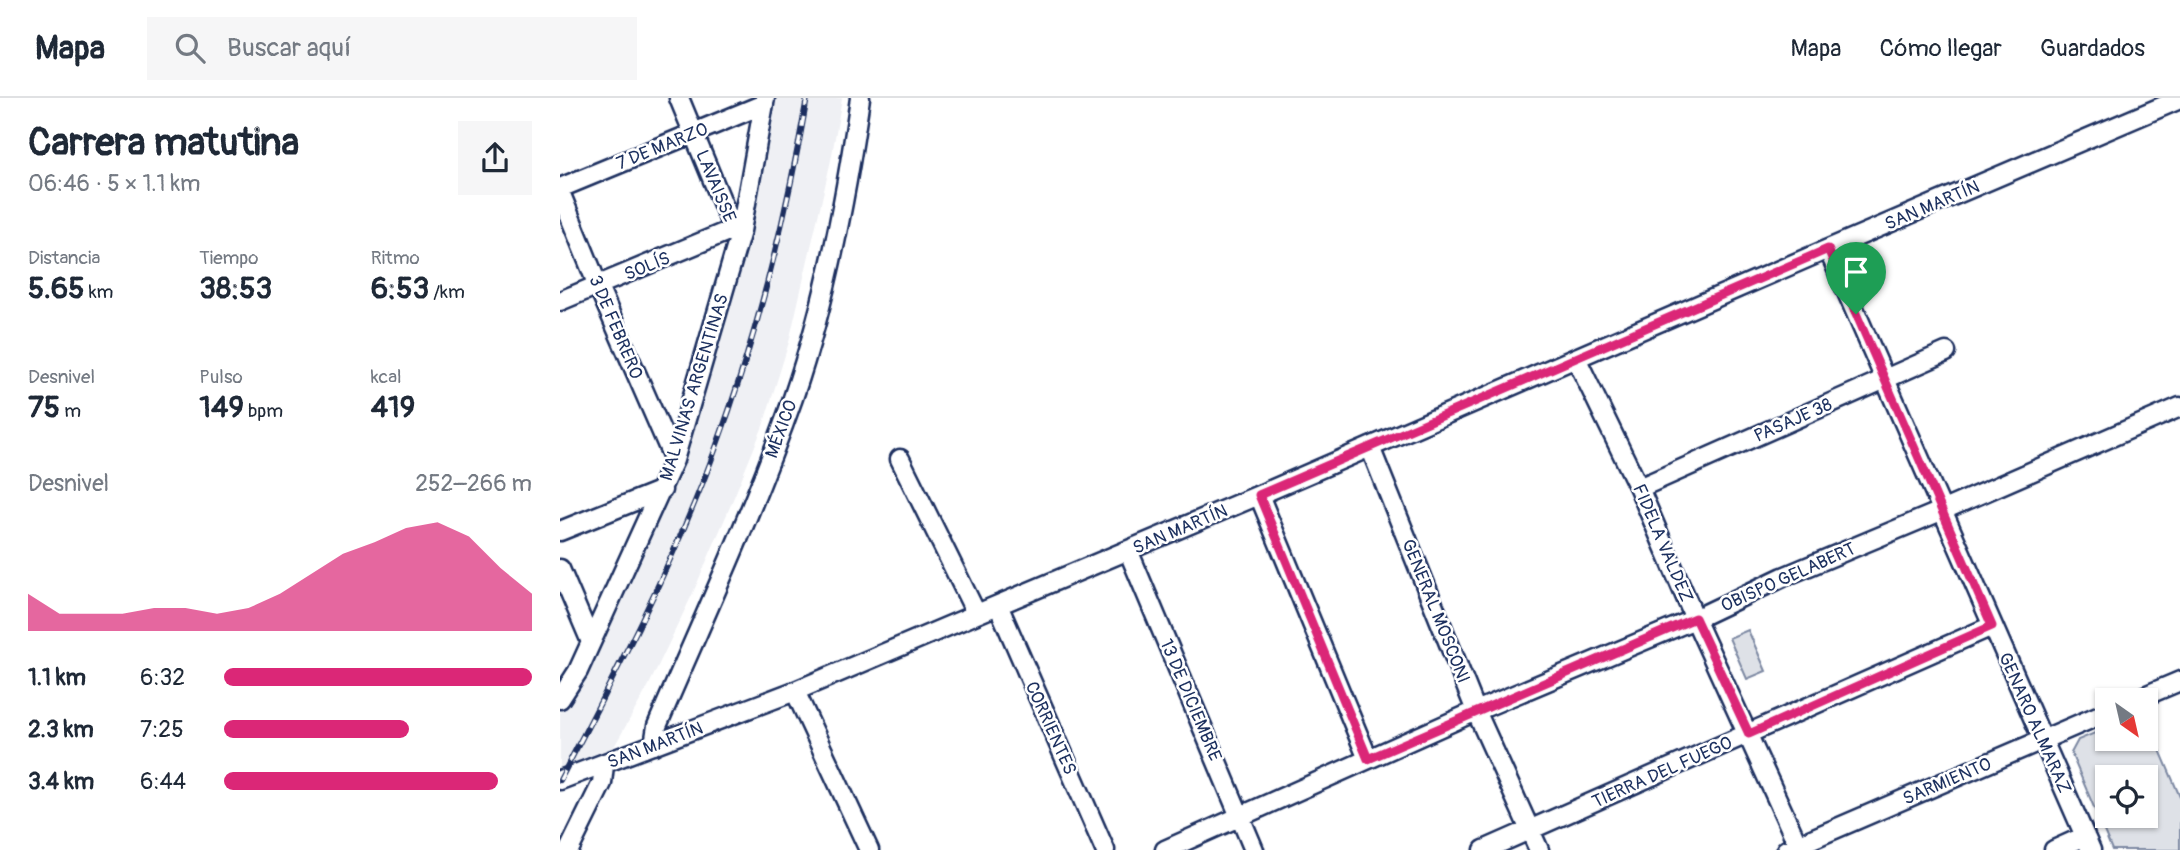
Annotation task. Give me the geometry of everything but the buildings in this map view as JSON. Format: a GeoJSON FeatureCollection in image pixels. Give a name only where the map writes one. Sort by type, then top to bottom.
{"type":"FeatureCollection","features":[{"type":"Feature","properties":{"kind":"street","name":"LAVAISSE"},"geometry":{"type":"LineString","coordinates":[[679,98],[737,230]]}},
{"type":"Feature","properties":{"kind":"street","name":"MÉXICO"},"geometry":{"type":"LineString","coordinates":[[654,745],[657,726],[758,491],[811,341],[848,181],[860,98]]}},
{"type":"Feature","properties":{"kind":"street","name":"SAN MARTÍN"},"geometry":{"type":"LineString","coordinates":[[560,780],[795,691],[1259,495],[2180,99]]}},
{"type":"Feature","properties":{"kind":"street","name":"7 DE MARZO"},"geometry":{"type":"LineString","coordinates":[[560,190],[765,101]]}},
{"type":"Feature","properties":{"kind":"street","name":"MALVINAS ARGENTINAS"},"geometry":{"type":"LineString","coordinates":[[560,699],[578,671],[674,460],[737,230],[765,101]]}},
{"type":"Feature","properties":{"kind":"street","name":"3 DE FEBRERO"},"geometry":{"type":"LineString","coordinates":[[560,190],[597,286],[674,460]]}},
{"type":"Feature","properties":{"kind":"street","name":"SOLÍS"},"geometry":{"type":"LineString","coordinates":[[560,301],[737,230]]}},
{"type":"Feature","properties":{"kind":"street","name":"GENARO ALMARAZ"},"geometry":{"type":"LineString","coordinates":[[1828,249],[2088,843]]}},
{"type":"Feature","properties":{"kind":"street","name":"PASAJE 38"},"geometry":{"type":"LineString","coordinates":[[1639,488],[1946,352]]}},
{"type":"Feature","properties":{"kind":"street","name":"FIDELA VALDEZ"},"geometry":{"type":"LineString","coordinates":[[1576,358],[1639,488],[1749,734],[1792,847]]}},
{"type":"Feature","properties":{"kind":"street","name":"OBISPO GELABERT"},"geometry":{"type":"LineString","coordinates":[[1165,850],[1783,577],[2178,411]]}},
{"type":"Feature","properties":{"kind":"street","name":"GENERAL MOSCONI"},"geometry":{"type":"LineString","coordinates":[[1370,447],[1476,711],[1539,850]]}},
{"type":"Feature","properties":{"kind":"street"},"geometry":{"type":"LineString","coordinates":[[900,459],[976,613]]}},
{"type":"Feature","properties":{"kind":"street"},"geometry":{"type":"LineString","coordinates":[[560,531],[662,490]]}},
{"type":"Feature","properties":{"kind":"street"},"geometry":{"type":"LineString","coordinates":[[1259,495],[1368,759]]}},
{"type":"Feature","properties":{"kind":"street","name":"13 DE DICIEMBRE"},"geometry":{"type":"LineString","coordinates":[[1128,550],[1254,850]]}},
{"type":"Feature","properties":{"kind":"street"},"geometry":{"type":"LineString","coordinates":[[560,569],[591,642]]}},
{"type":"Feature","properties":{"kind":"street","name":"CORRIENTES"},"geometry":{"type":"LineString","coordinates":[[998,605],[1105,850]]}},
{"type":"Feature","properties":{"kind":"street","name":"TIERRA DEL FUEGO"},"geometry":{"type":"LineString","coordinates":[[1484,850],[1992,626]]}},
{"type":"Feature","properties":{"kind":"street"},"geometry":{"type":"LineString","coordinates":[[2158,690],[2180,681]]}},
{"type":"Feature","properties":{"kind":"street"},"geometry":{"type":"LineString","coordinates":[[795,691],[869,850]]}},
{"type":"Feature","properties":{"kind":"street","name":"SARMIENTO"},"geometry":{"type":"LineString","coordinates":[[1792,847],[2095,717]]}},
{"type":"Feature","properties":{"kind":"street"},"geometry":{"type":"LineString","coordinates":[[575,846],[602,783],[604,765]]}},
{"type":"Feature","properties":{"kind":"street"},"geometry":{"type":"LineString","coordinates":[[2054,850],[2088,843]]}},
{"type":"Feature","properties":{"kind":"shaded area"},"geometry":{"type":"Polygon","coordinates":[[[772,98],[842,98],[831,160],[789,342],[763,426],[692,595],[648,687],[611,752],[560,769],[560,712],[584,673],[683,453],[701,402],[740,261],[772,98]]]}},
{"type":"Feature","properties":{"kind":"shaded area"},"geometry":{"type":"Polygon","coordinates":[[[1748,630],[1766,671],[1747,679],[1729,638],[1748,630]]]}},
{"type":"Feature","properties":{"kind":"shaded area"},"geometry":{"type":"Polygon","coordinates":[[[2095,733],[2095,751],[2158,751],[2158,745],[2180,797],[2180,850],[2112,850],[2103,828],[2158,828],[2158,765],[2095,765],[2095,810],[2071,753],[2078,740],[2095,733]]]}},
{"type":"Feature","properties":{"kind":"railway"},"geometry":{"type":"LineString","coordinates":[[560,780],[662,578],[714,453],[744,366],[769,277],[807,98]]}},
{"type":"Feature","properties":{"kind":"route"},"geometry":{"type":"LineString","coordinates":[[1828,249],[1856,314],[1992,626],[1749,734],[1695,618],[1368,759],[1259,495],[1828,249]]}}]}
